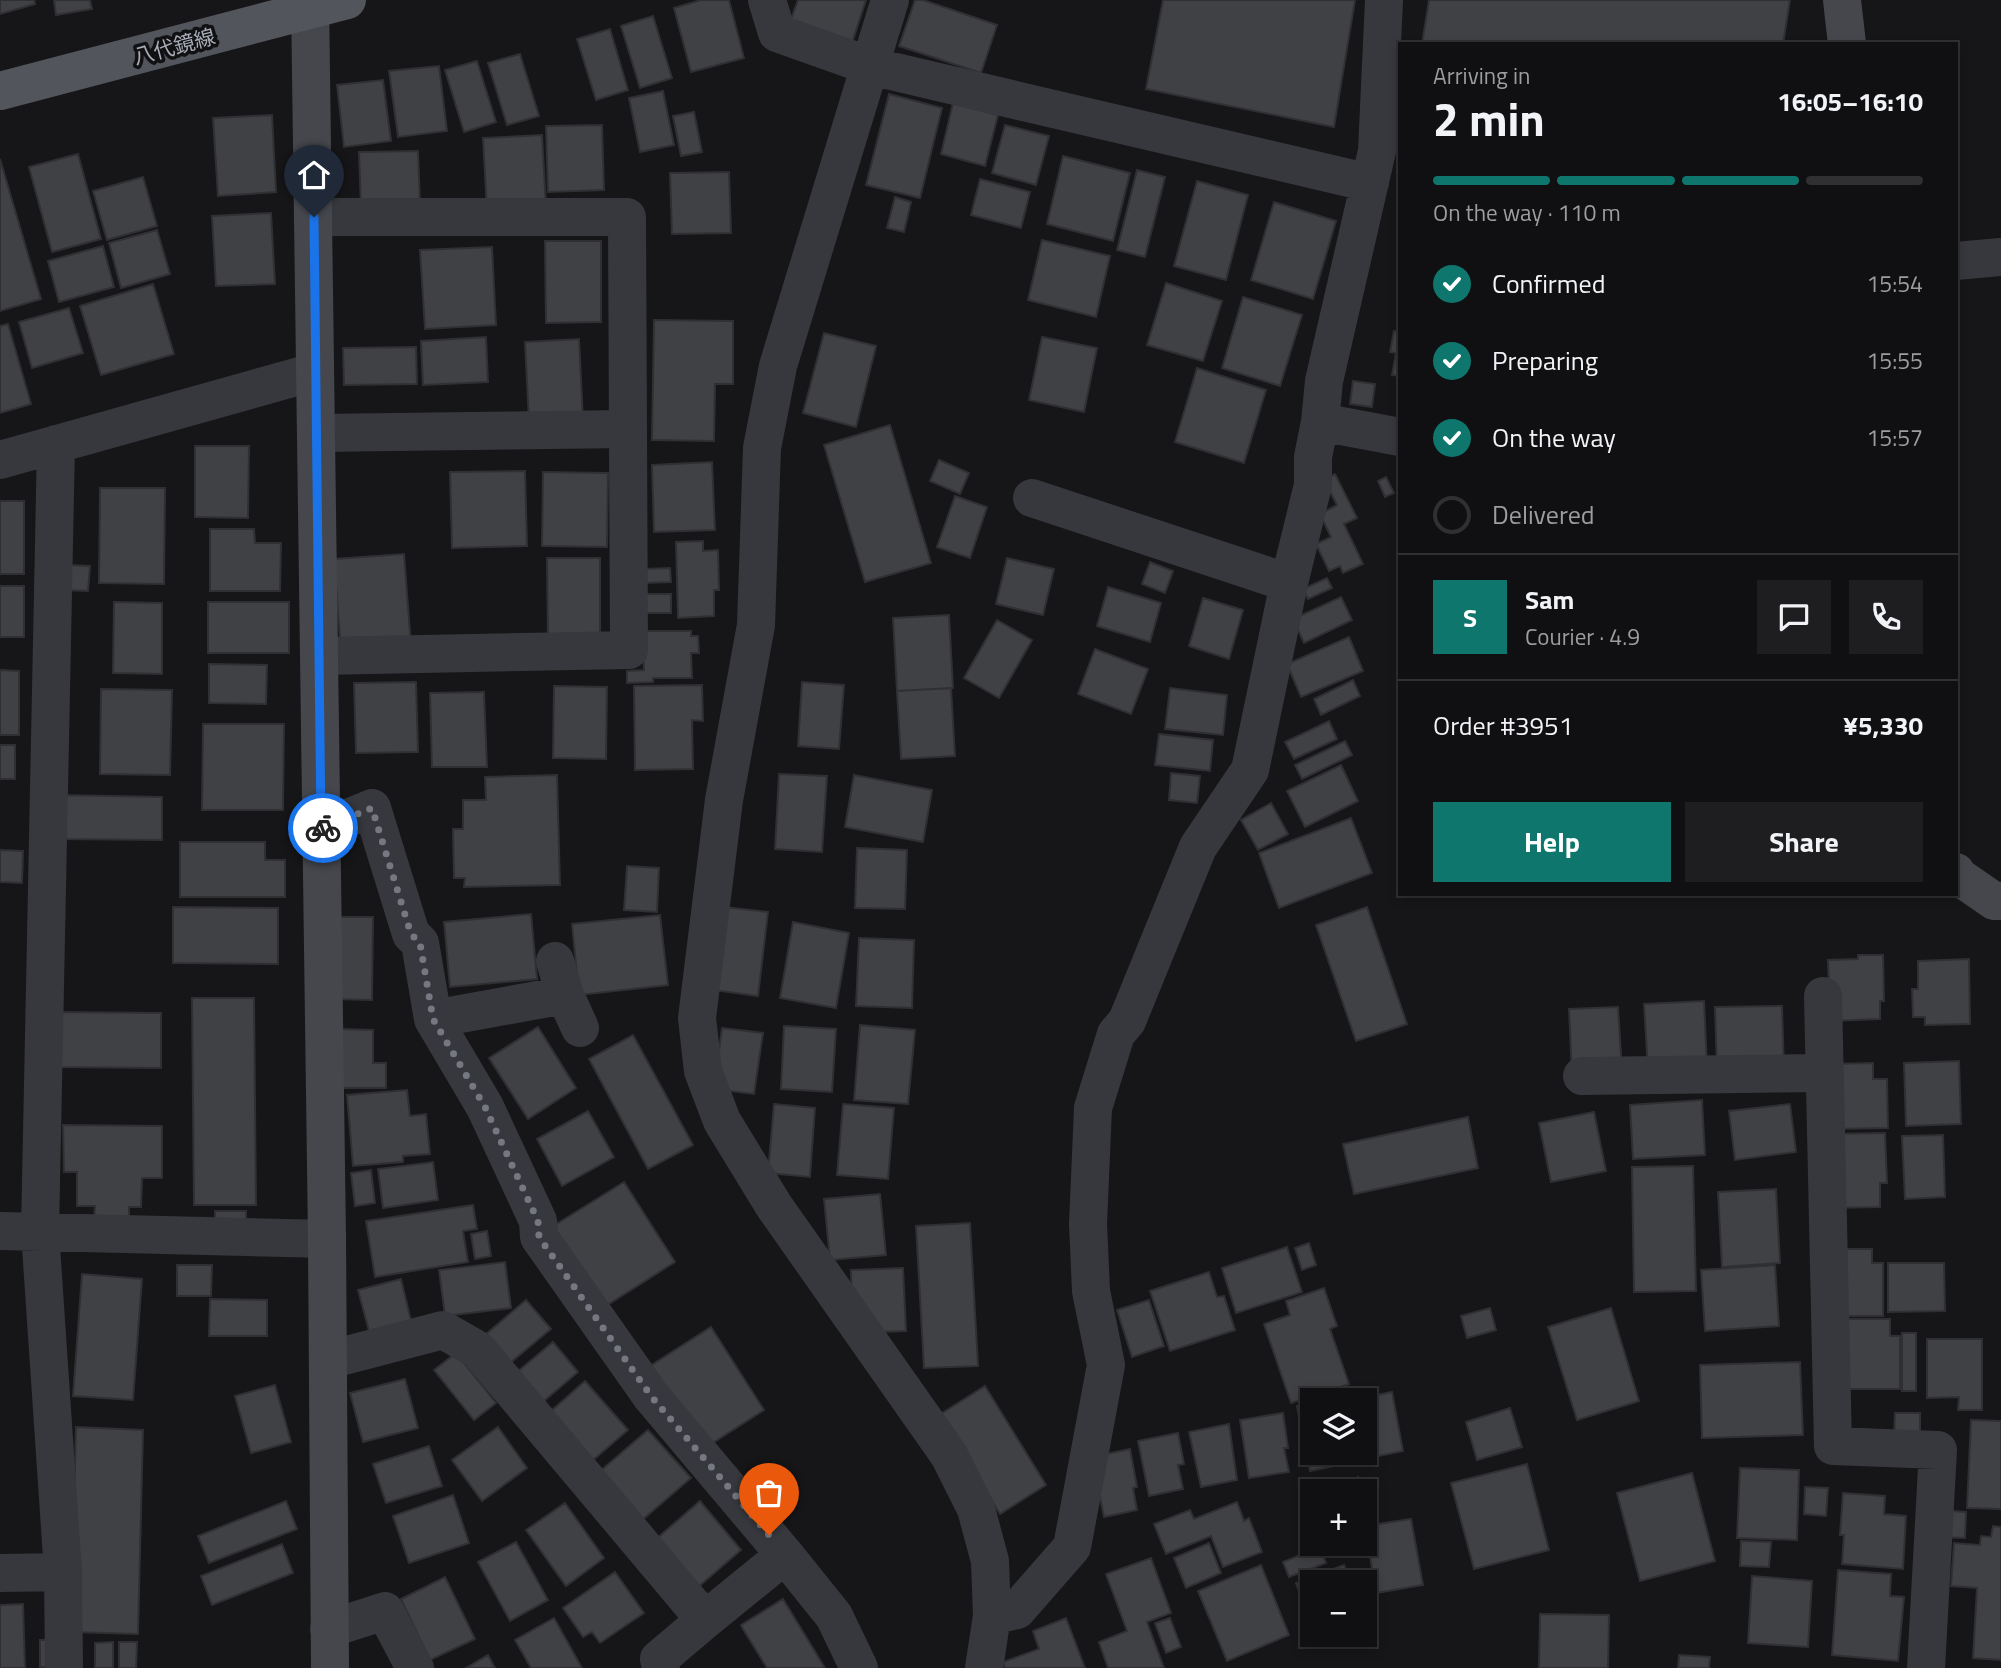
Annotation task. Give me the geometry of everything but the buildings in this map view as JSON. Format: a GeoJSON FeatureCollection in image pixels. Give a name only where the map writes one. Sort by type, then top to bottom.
{"type":"FeatureCollection","features":[{"type":"Feature","properties":{"kind":"main road","name":"八代鏡線"},"geometry":{"type":"LineString","coordinates":[[0,91],[310,5],[347,0]]}},
{"type":"Feature","properties":{"kind":"street"},"geometry":{"type":"LineString","coordinates":[[767,0],[777,33],[870,66],[1370,183]]}},
{"type":"Feature","properties":{"kind":"street"},"geometry":{"type":"LineString","coordinates":[[890,0],[778,366],[762,447],[756,625],[724,800],[698,1018],[703,1071],[722,1121],[774,1206],[949,1455],[976,1509],[990,1561],[992,1616],[984,1668]]}},
{"type":"Feature","properties":{"kind":"street"},"geometry":{"type":"LineString","coordinates":[[992,1616],[1017,1611],[1072,1547],[1106,1365],[1090,1291],[1088,1224],[1093,1108],[1116,1034],[1127,1021],[1198,847],[1250,770],[1289,583],[1313,485],[1313,457],[1324,381],[1377,151],[1384,0]]}},
{"type":"Feature","properties":{"kind":"street"},"geometry":{"type":"LineString","coordinates":[[1842,0],[1847,42]]}},
{"type":"Feature","properties":{"kind":"street"},"geometry":{"type":"LineString","coordinates":[[310,5],[327,1239],[330,1668]]}},
{"type":"Feature","properties":{"kind":"street"},"geometry":{"type":"LineString","coordinates":[[314,217],[627,217],[629,649],[319,656]]}},
{"type":"Feature","properties":{"kind":"street"},"geometry":{"type":"LineString","coordinates":[[1958,261],[2001,257]]}},
{"type":"Feature","properties":{"kind":"street"},"geometry":{"type":"LineString","coordinates":[[0,460],[314,372]]}},
{"type":"Feature","properties":{"kind":"street"},"geometry":{"type":"LineString","coordinates":[[1320,422],[1398,437]]}},
{"type":"Feature","properties":{"kind":"street"},"geometry":{"type":"LineString","coordinates":[[316,433],[628,429]]}},
{"type":"Feature","properties":{"kind":"street"},"geometry":{"type":"LineString","coordinates":[[56,443],[40,1232],[63,1572],[64,1668]]}},
{"type":"Feature","properties":{"kind":"street"},"geometry":{"type":"LineString","coordinates":[[1032,498],[1289,583]]}},
{"type":"Feature","properties":{"kind":"street"},"geometry":{"type":"LineString","coordinates":[[321,828],[372,808],[411,934],[420,943],[433,1019],[485,1107],[538,1221],[539,1237],[651,1396],[834,1616],[859,1668]]}},
{"type":"Feature","properties":{"kind":"street"},"geometry":{"type":"LineString","coordinates":[[1958,876],[1994,901],[2001,901]]}},
{"type":"Feature","properties":{"kind":"street"},"geometry":{"type":"LineString","coordinates":[[433,1019],[567,995]]}},
{"type":"Feature","properties":{"kind":"street"},"geometry":{"type":"LineString","coordinates":[[1823,996],[1833,1446],[1938,1450],[1926,1668]]}},
{"type":"Feature","properties":{"kind":"street"},"geometry":{"type":"LineString","coordinates":[[1582,1076],[1824,1073]]}},
{"type":"Feature","properties":{"kind":"street"},"geometry":{"type":"LineString","coordinates":[[0,1231],[327,1239]]}},
{"type":"Feature","properties":{"kind":"street"},"geometry":{"type":"LineString","coordinates":[[328,1360],[443,1330],[478,1350],[705,1620]]}},
{"type":"Feature","properties":{"kind":"street"},"geometry":{"type":"LineString","coordinates":[[661,1668],[659,1659],[785,1555]]}},
{"type":"Feature","properties":{"kind":"street"},"geometry":{"type":"LineString","coordinates":[[0,1573],[63,1572]]}},
{"type":"Feature","properties":{"kind":"street"},"geometry":{"type":"LineString","coordinates":[[329,1629],[385,1611],[433,1666]]}},
{"type":"Feature","properties":{"kind":"way so far"},"geometry":{"type":"LineString","coordinates":[[323,828],[372,808],[411,934],[420,943],[433,1019],[485,1107],[538,1221],[539,1237],[651,1396],[769,1535]]}},
{"type":"Feature","properties":{"kind":"route"},"geometry":{"type":"LineString","coordinates":[[314,217],[314,372],[323,828]]}}]}
